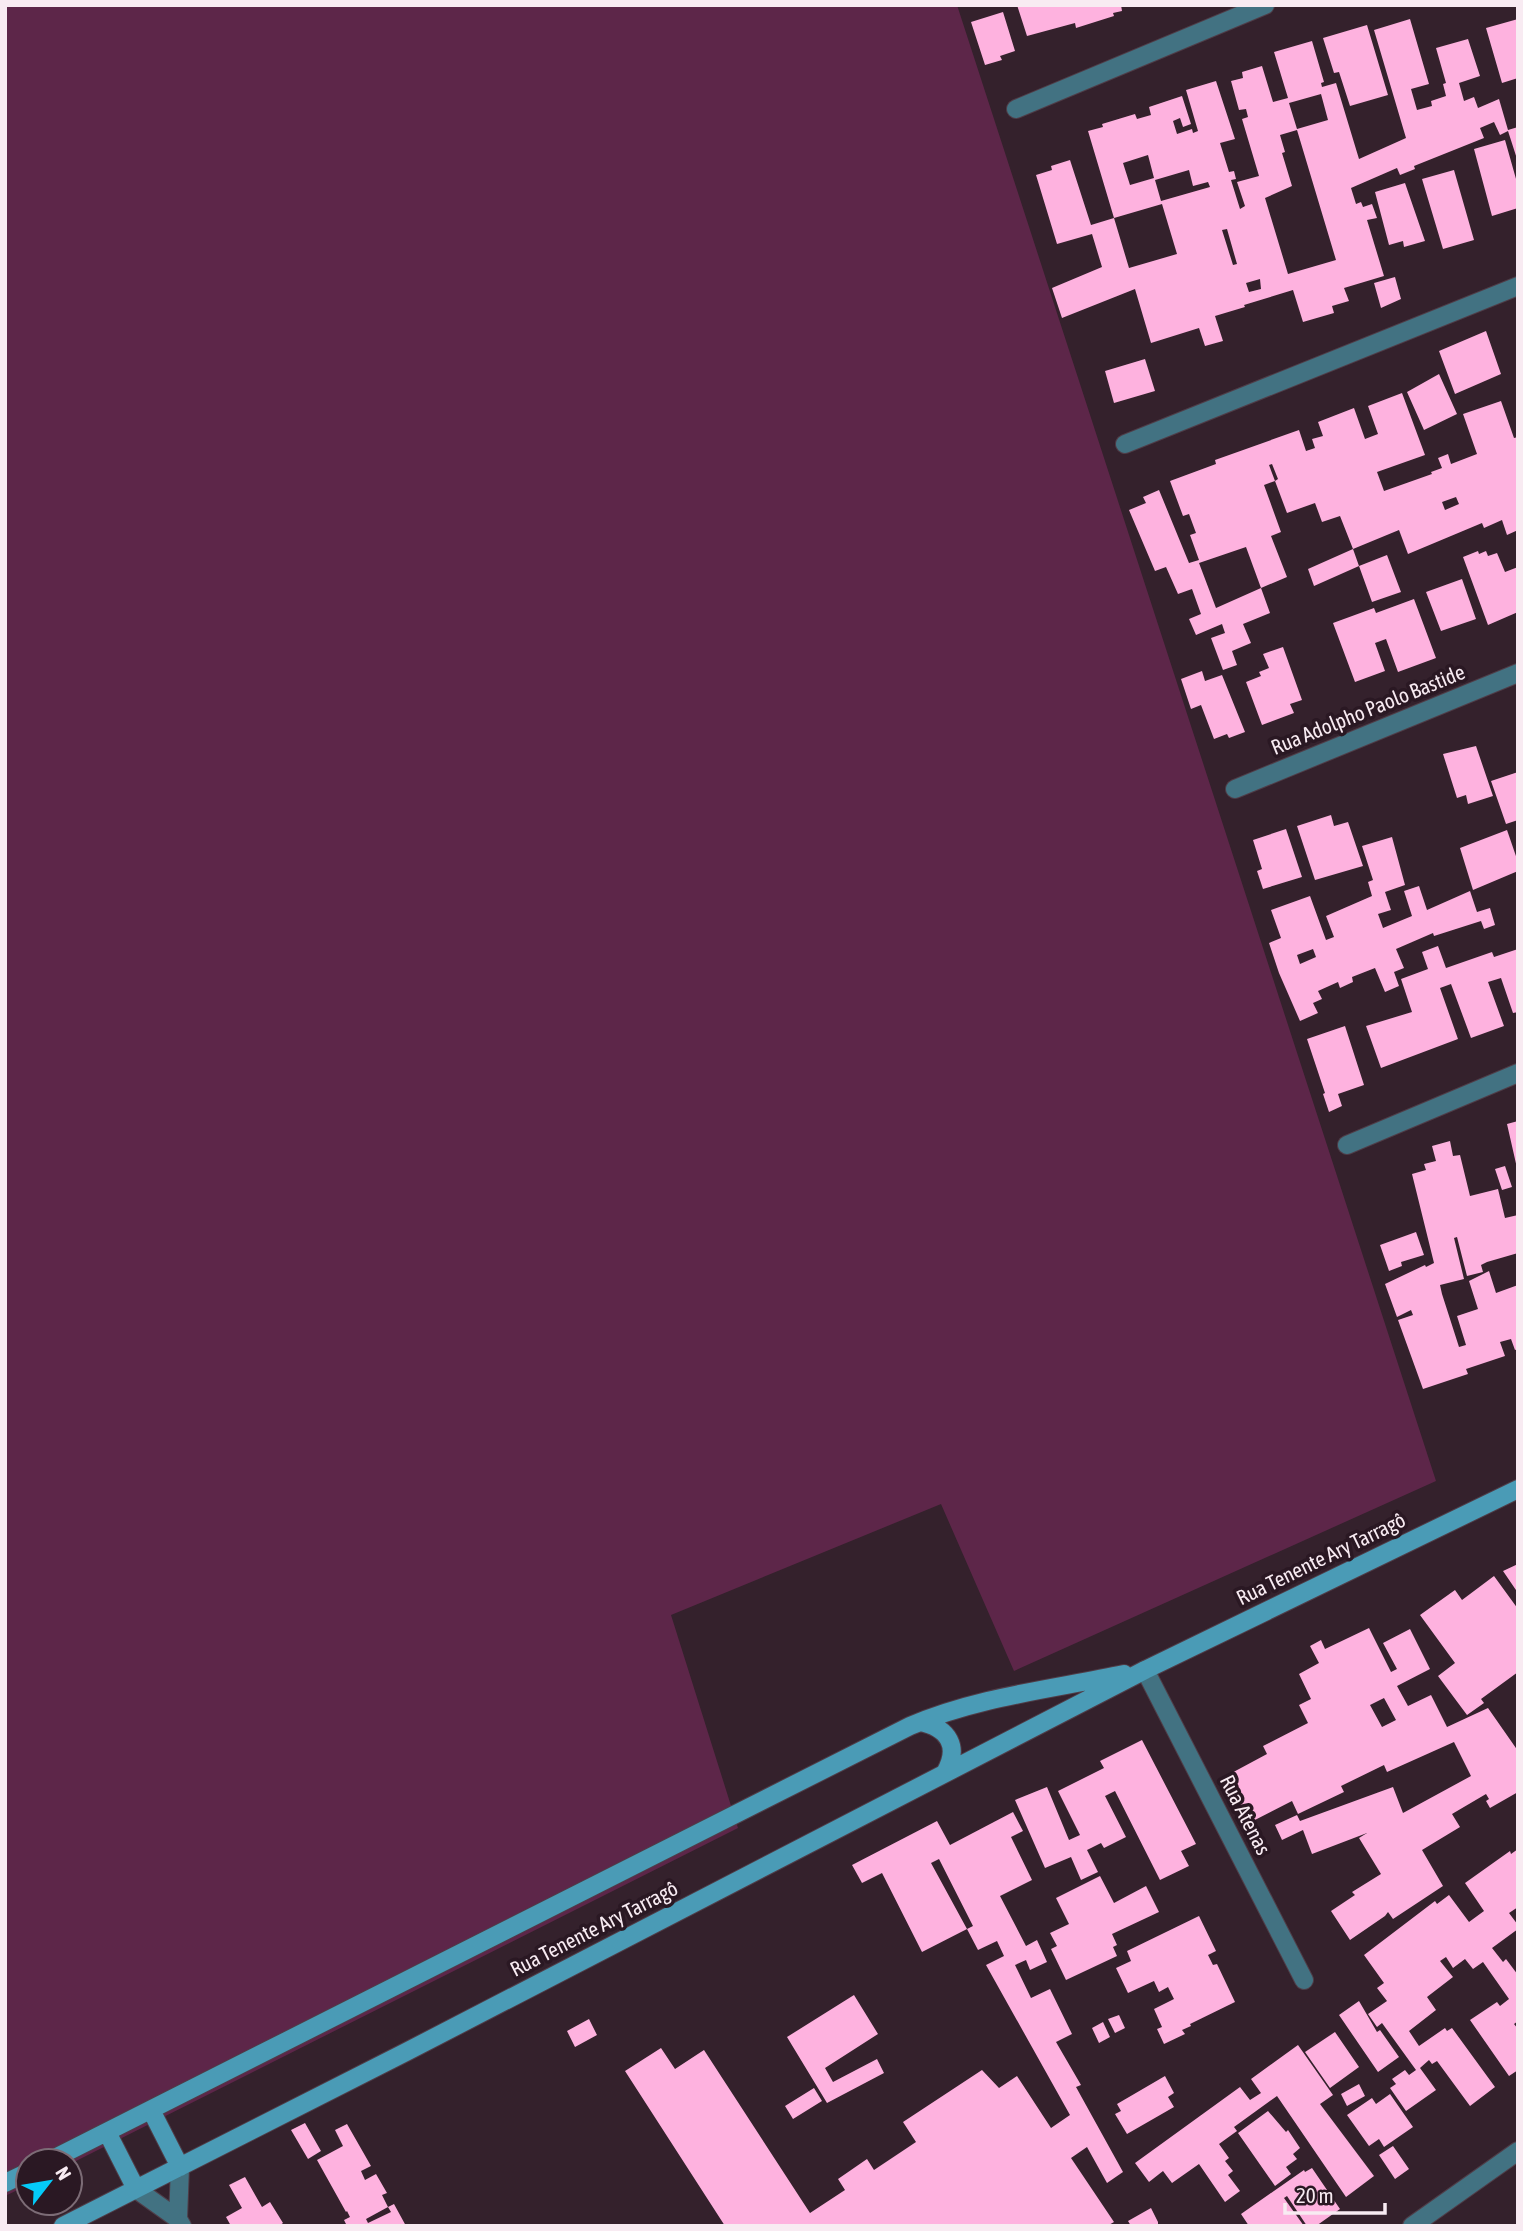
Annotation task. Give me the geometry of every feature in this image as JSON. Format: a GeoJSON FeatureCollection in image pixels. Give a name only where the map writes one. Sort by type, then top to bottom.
{"type":"FeatureCollection","features":[{"type":"Feature","properties":{"kind":"main road","name":"Rua Tenente Ary Tarragô"},"geometry":{"type":"LineString","coordinates":[[63,2226],[1145,1670],[1518,1489]]}},
{"type":"Feature","properties":{"kind":"main road","name":"Rua Tenente Ary Tarragô"},"geometry":{"type":"LineString","coordinates":[[77,2147],[920,1722],[960,1708],[1145,1670]]}},
{"type":"Feature","properties":{"kind":"main road"},"geometry":{"type":"LineString","coordinates":[[920,1722],[933,1725],[945,1733],[952,1747],[952,1760],[945,1773]]}},
{"type":"Feature","properties":{"kind":"main road"},"geometry":{"type":"LineString","coordinates":[[151,2110],[180,2167]]}},
{"type":"Feature","properties":{"kind":"main road"},"geometry":{"type":"LineString","coordinates":[[107,2132],[136,2189]]}},
{"type":"Feature","properties":{"kind":"street"},"geometry":{"type":"LineString","coordinates":[[1016,109],[1265,5]]}},
{"type":"Feature","properties":{"kind":"street"},"geometry":{"type":"LineString","coordinates":[[1125,444],[1515,287],[1518,306]]}},
{"type":"Feature","properties":{"kind":"street","name":"Rua Adolpho Paolo Bastide"},"geometry":{"type":"LineString","coordinates":[[1235,789],[1518,673]]}},
{"type":"Feature","properties":{"kind":"street"},"geometry":{"type":"LineString","coordinates":[[1347,1145],[1518,1073]]}},
{"type":"Feature","properties":{"kind":"street","name":"Rua Atenas"},"geometry":{"type":"LineString","coordinates":[[1145,1670],[1304,1980]]}},
{"type":"Feature","properties":{"kind":"street"},"geometry":{"type":"LineString","coordinates":[[1412,2226],[1518,2151]]}},
{"type":"Feature","properties":{"kind":"street"},"geometry":{"type":"LineString","coordinates":[[180,2167],[180,2222]]}},
{"type":"Feature","properties":{"kind":"street"},"geometry":{"type":"LineString","coordinates":[[136,2189],[180,2222]]}},
{"type":"Feature","properties":{"kind":"shaded area"},"geometry":{"type":"Polygon","coordinates":[[[5,5],[957,5],[1436,1481],[1014,1671],[941,1504],[671,1615],[738,1828],[84,2157],[84,2147],[14,2147],[14,2192],[5,2196],[5,5]]]}},
{"type":"Feature","properties":{"kind":"building"},"geometry":{"type":"Polygon","coordinates":[[[1017,5],[1121,5],[1122,11],[1076,28],[1075,23],[1027,36],[1017,5]]]}},
{"type":"Feature","properties":{"kind":"building"},"geometry":{"type":"Polygon","coordinates":[[[1003,12],[1015,51],[1000,56],[1002,60],[985,65],[971,22],[1003,12]]]}},
{"type":"Feature","properties":{"kind":"building"},"geometry":{"type":"Polygon","coordinates":[[[1410,19],[1429,84],[1411,89],[1417,110],[1432,106],[1431,101],[1446,96],[1443,84],[1446,83],[1436,48],[1468,39],[1480,76],[1459,83],[1464,101],[1474,97],[1478,108],[1499,99],[1508,130],[1518,127],[1518,162],[1508,131],[1500,135],[1494,122],[1480,128],[1484,138],[1414,166],[1415,169],[1400,175],[1397,168],[1351,188],[1356,204],[1361,202],[1363,207],[1372,204],[1377,218],[1367,220],[1384,276],[1344,288],[1349,301],[1332,306],[1334,313],[1303,322],[1293,290],[1215,316],[1223,341],[1205,346],[1199,328],[1151,343],[1135,289],[1062,318],[1052,288],[1102,267],[1092,234],[1057,244],[1036,175],[1052,170],[1051,166],[1070,160],[1091,225],[1114,218],[1088,131],[1135,114],[1137,119],[1151,115],[1149,107],[1182,96],[1191,124],[1183,127],[1180,118],[1173,121],[1177,134],[1192,129],[1193,133],[1198,131],[1186,90],[1216,81],[1235,139],[1220,143],[1229,172],[1234,171],[1236,179],[1231,180],[1240,209],[1245,206],[1237,182],[1259,176],[1242,119],[1248,117],[1246,109],[1239,110],[1231,81],[1243,78],[1242,72],[1262,66],[1273,102],[1288,98],[1274,52],[1312,41],[1324,82],[1321,83],[1322,87],[1336,83],[1359,159],[1406,138],[1374,30],[1410,19]],[[1321,94],[1289,103],[1297,129],[1328,120],[1321,94]],[[1297,130],[1280,135],[1285,152],[1282,153],[1292,186],[1265,198],[1288,274],[1336,260],[1297,130]],[[1148,155],[1123,163],[1130,185],[1154,178],[1148,155]],[[1189,170],[1155,180],[1161,201],[1210,187],[1208,182],[1193,186],[1189,170]],[[1162,204],[1114,218],[1129,268],[1177,254],[1162,204]],[[1227,229],[1222,230],[1233,265],[1237,264],[1227,229]],[[1260,279],[1246,283],[1249,292],[1261,289],[1260,279]]]}},
{"type":"Feature","properties":{"kind":"building"},"geometry":{"type":"Polygon","coordinates":[[[1518,19],[1518,78],[1502,83],[1486,28],[1518,19]]]}},
{"type":"Feature","properties":{"kind":"building"},"geometry":{"type":"Polygon","coordinates":[[[1367,25],[1388,95],[1350,106],[1339,72],[1334,73],[1323,38],[1367,25]]]}},
{"type":"Feature","properties":{"kind":"building"},"geometry":{"type":"Polygon","coordinates":[[[1505,140],[1518,186],[1518,208],[1492,216],[1474,149],[1505,140]]]}},
{"type":"Feature","properties":{"kind":"building"},"geometry":{"type":"Polygon","coordinates":[[[1454,170],[1474,240],[1443,249],[1422,179],[1454,170]]]}},
{"type":"Feature","properties":{"kind":"building"},"geometry":{"type":"Polygon","coordinates":[[[1405,183],[1425,241],[1404,247],[1403,241],[1389,245],[1375,192],[1405,183]]]}},
{"type":"Feature","properties":{"kind":"building"},"geometry":{"type":"Polygon","coordinates":[[[1395,277],[1401,299],[1381,308],[1374,283],[1395,277]]]}},
{"type":"Feature","properties":{"kind":"building"},"geometry":{"type":"Polygon","coordinates":[[[1486,331],[1501,374],[1455,394],[1439,351],[1486,331]]]}},
{"type":"Feature","properties":{"kind":"building"},"geometry":{"type":"Polygon","coordinates":[[[1145,359],[1155,391],[1114,403],[1105,371],[1145,359]]]}},
{"type":"Feature","properties":{"kind":"building"},"geometry":{"type":"Polygon","coordinates":[[[1439,374],[1457,414],[1424,430],[1407,392],[1439,374]]]}},
{"type":"Feature","properties":{"kind":"building"},"geometry":{"type":"Polygon","coordinates":[[[1402,393],[1425,455],[1377,472],[1384,491],[1432,474],[1431,472],[1442,468],[1438,458],[1448,454],[1451,464],[1477,454],[1463,414],[1501,401],[1514,438],[1518,437],[1518,530],[1507,535],[1502,520],[1484,528],[1482,523],[1408,554],[1399,530],[1353,549],[1340,516],[1322,522],[1315,503],[1287,513],[1275,481],[1264,485],[1281,532],[1271,536],[1287,577],[1261,588],[1270,613],[1243,624],[1251,643],[1232,651],[1237,665],[1223,670],[1211,638],[1225,633],[1222,624],[1196,635],[1189,619],[1201,614],[1192,589],[1178,594],[1166,567],[1155,571],[1129,510],[1146,503],[1143,497],[1159,490],[1189,563],[1199,560],[1190,535],[1196,533],[1189,514],[1183,516],[1170,481],[1216,464],[1215,460],[1299,430],[1306,451],[1315,448],[1312,439],[1323,436],[1318,422],[1354,408],[1365,439],[1378,434],[1368,406],[1402,393]],[[1272,464],[1269,465],[1275,481],[1278,479],[1272,464]],[[1456,497],[1442,502],[1445,510],[1459,504],[1456,497]],[[1246,547],[1199,563],[1216,608],[1261,588],[1246,547]]]}},
{"type":"Feature","properties":{"kind":"building"},"geometry":{"type":"Polygon","coordinates":[[[1353,549],[1359,566],[1314,586],[1308,569],[1353,549]]]}},
{"type":"Feature","properties":{"kind":"building"},"geometry":{"type":"Polygon","coordinates":[[[1478,551],[1479,554],[1486,551],[1488,556],[1497,553],[1505,572],[1518,567],[1518,612],[1488,625],[1463,557],[1478,551]]]}},
{"type":"Feature","properties":{"kind":"building"},"geometry":{"type":"Polygon","coordinates":[[[1387,555],[1401,592],[1372,602],[1359,566],[1387,555]]]}},
{"type":"Feature","properties":{"kind":"building"},"geometry":{"type":"Polygon","coordinates":[[[1462,579],[1476,619],[1441,631],[1426,592],[1462,579]]]}},
{"type":"Feature","properties":{"kind":"building"},"geometry":{"type":"Polygon","coordinates":[[[1414,599],[1436,658],[1398,672],[1386,639],[1375,643],[1385,671],[1355,682],[1333,623],[1374,608],[1376,613],[1414,599]]]}},
{"type":"Feature","properties":{"kind":"building"},"geometry":{"type":"Polygon","coordinates":[[[1283,647],[1302,700],[1290,704],[1294,713],[1262,725],[1246,682],[1261,676],[1259,672],[1269,668],[1263,654],[1283,647]]]}},
{"type":"Feature","properties":{"kind":"building"},"geometry":{"type":"Polygon","coordinates":[[[1202,671],[1205,681],[1222,675],[1245,732],[1229,738],[1227,734],[1214,739],[1201,705],[1191,709],[1181,679],[1202,671]]]}},
{"type":"Feature","properties":{"kind":"building"},"geometry":{"type":"Polygon","coordinates":[[[1476,746],[1493,796],[1468,804],[1466,795],[1457,798],[1443,754],[1476,746]]]}},
{"type":"Feature","properties":{"kind":"building"},"geometry":{"type":"Polygon","coordinates":[[[1518,772],[1518,820],[1506,824],[1491,781],[1518,772]]]}},
{"type":"Feature","properties":{"kind":"building"},"geometry":{"type":"Polygon","coordinates":[[[1331,815],[1334,826],[1348,822],[1363,866],[1315,880],[1297,826],[1331,815]]]}},
{"type":"Feature","properties":{"kind":"building"},"geometry":{"type":"Polygon","coordinates":[[[1286,829],[1302,877],[1263,889],[1257,871],[1262,869],[1253,840],[1286,829]]]}},
{"type":"Feature","properties":{"kind":"building"},"geometry":{"type":"Polygon","coordinates":[[[1507,830],[1518,862],[1518,871],[1473,890],[1460,848],[1507,830]]]}},
{"type":"Feature","properties":{"kind":"building"},"geometry":{"type":"Polygon","coordinates":[[[1392,837],[1405,885],[1385,892],[1391,910],[1378,914],[1383,928],[1412,916],[1404,891],[1419,886],[1427,910],[1470,891],[1477,912],[1490,908],[1495,925],[1484,929],[1481,921],[1434,936],[1433,933],[1396,949],[1404,968],[1394,972],[1399,986],[1385,992],[1375,968],[1352,977],[1353,982],[1340,988],[1338,982],[1318,991],[1322,999],[1313,1003],[1318,1013],[1300,1021],[1269,943],[1281,938],[1271,910],[1310,896],[1326,940],[1334,937],[1326,916],[1372,896],[1368,882],[1373,880],[1362,846],[1392,837]],[[1313,949],[1297,955],[1300,964],[1316,957],[1313,949]]]}},
{"type":"Feature","properties":{"kind":"building"},"geometry":{"type":"Polygon","coordinates":[[[1438,946],[1446,968],[1492,952],[1494,957],[1518,949],[1518,1012],[1513,1013],[1501,978],[1488,982],[1504,1026],[1471,1038],[1451,984],[1440,988],[1458,1039],[1381,1068],[1366,1026],[1412,1012],[1401,979],[1428,969],[1422,952],[1438,946]]]}},
{"type":"Feature","properties":{"kind":"building"},"geometry":{"type":"Polygon","coordinates":[[[1345,1026],[1364,1085],[1338,1094],[1342,1106],[1329,1112],[1307,1039],[1345,1026]]]}},
{"type":"Feature","properties":{"kind":"building"},"geometry":{"type":"Polygon","coordinates":[[[1518,1121],[1518,1168],[1517,1168],[1507,1124],[1518,1121]]]}},
{"type":"Feature","properties":{"kind":"building"},"geometry":{"type":"Polygon","coordinates":[[[1450,1141],[1453,1156],[1460,1155],[1470,1196],[1498,1189],[1505,1218],[1518,1215],[1518,1253],[1481,1265],[1483,1272],[1467,1276],[1457,1237],[1454,1238],[1464,1279],[1440,1285],[1459,1347],[1466,1345],[1457,1316],[1478,1309],[1469,1281],[1489,1271],[1496,1293],[1518,1285],[1518,1349],[1515,1350],[1511,1339],[1500,1342],[1505,1356],[1466,1369],[1468,1374],[1423,1389],[1398,1320],[1413,1315],[1411,1310],[1397,1317],[1385,1284],[1434,1263],[1412,1174],[1426,1170],[1424,1164],[1436,1161],[1432,1146],[1450,1141]]]}},
{"type":"Feature","properties":{"kind":"building"},"geometry":{"type":"Polygon","coordinates":[[[1505,1166],[1512,1187],[1502,1190],[1495,1169],[1505,1166]]]}},
{"type":"Feature","properties":{"kind":"building"},"geometry":{"type":"Polygon","coordinates":[[[1416,1232],[1424,1255],[1401,1262],[1402,1266],[1389,1271],[1380,1245],[1416,1232]]]}},
{"type":"Feature","properties":{"kind":"building"},"geometry":{"type":"Polygon","coordinates":[[[1518,1564],[1518,1593],[1503,1571],[1518,1564]]]}},
{"type":"Feature","properties":{"kind":"building"},"geometry":{"type":"Polygon","coordinates":[[[1494,1576],[1518,1609],[1518,1672],[1481,1699],[1484,1703],[1467,1715],[1438,1676],[1455,1663],[1420,1615],[1455,1590],[1462,1600],[1494,1576]]]}},
{"type":"Feature","properties":{"kind":"building"},"geometry":{"type":"Polygon","coordinates":[[[1369,1628],[1391,1672],[1397,1669],[1383,1643],[1410,1629],[1430,1669],[1397,1686],[1408,1706],[1431,1695],[1447,1727],[1488,1708],[1518,1751],[1518,1792],[1490,1808],[1486,1794],[1452,1814],[1460,1827],[1422,1850],[1443,1886],[1393,1919],[1388,1912],[1350,1940],[1331,1911],[1355,1895],[1352,1892],[1381,1874],[1359,1838],[1367,1833],[1312,1854],[1303,1830],[1282,1840],[1275,1825],[1297,1815],[1300,1821],[1393,1787],[1403,1813],[1471,1776],[1454,1742],[1387,1772],[1384,1765],[1341,1786],[1344,1792],[1298,1814],[1292,1801],[1249,1823],[1226,1776],[1267,1754],[1263,1746],[1308,1723],[1299,1705],[1311,1699],[1299,1674],[1319,1663],[1310,1646],[1321,1640],[1325,1649],[1369,1628]],[[1384,1698],[1370,1705],[1382,1727],[1396,1720],[1384,1698]]]}},
{"type":"Feature","properties":{"kind":"building"},"geometry":{"type":"Polygon","coordinates":[[[1142,1740],[1196,1844],[1181,1851],[1189,1866],[1160,1880],[1115,1791],[1105,1796],[1126,1837],[1104,1848],[1101,1843],[1087,1850],[1098,1872],[1081,1880],[1071,1857],[1045,1868],[1015,1800],[1047,1787],[1069,1840],[1080,1835],[1058,1791],[1104,1768],[1100,1761],[1142,1740]]]}},
{"type":"Feature","properties":{"kind":"building"},"geometry":{"type":"Polygon","coordinates":[[[1013,1812],[1023,1831],[1011,1837],[1032,1880],[1000,1896],[1026,1946],[1037,1940],[1047,1962],[1030,1970],[1026,1960],[1015,1965],[1031,1998],[1050,1989],[1072,2034],[1056,2042],[1081,2085],[1076,2087],[1123,2172],[1107,2183],[1087,2147],[1071,2158],[1114,2222],[1107,2226],[725,2226],[625,2071],[661,2048],[675,2069],[704,2050],[810,2213],[845,2190],[838,2179],[867,2159],[874,2170],[916,2142],[903,2122],[982,2070],[999,2088],[1017,2076],[1051,2128],[1070,2115],[986,1965],[1004,1956],[997,1941],[978,1950],[967,1929],[922,1952],[882,1873],[862,1883],[852,1865],[937,1821],[950,1845],[1013,1812]],[[939,1859],[931,1863],[967,1929],[973,1926],[939,1859]]]}},
{"type":"Feature","properties":{"kind":"building"},"geometry":{"type":"Polygon","coordinates":[[[1518,1849],[1518,1907],[1509,1913],[1518,1929],[1492,1948],[1503,1962],[1506,1959],[1518,1975],[1518,2021],[1514,2024],[1518,2029],[1518,2070],[1509,2076],[1470,2020],[1497,2002],[1500,2006],[1509,1999],[1483,1962],[1473,1969],[1465,1959],[1453,1968],[1446,1957],[1440,1961],[1453,1977],[1427,1997],[1436,2010],[1409,2031],[1419,2046],[1445,2028],[1447,2031],[1452,2028],[1495,2087],[1470,2106],[1437,2061],[1432,2064],[1429,2060],[1420,2068],[1436,2090],[1406,2111],[1390,2088],[1396,2084],[1392,2079],[1405,2070],[1409,2075],[1416,2070],[1382,2023],[1377,2027],[1368,2014],[1387,2001],[1377,1988],[1384,1983],[1364,1955],[1435,1901],[1437,1904],[1449,1895],[1469,1922],[1484,1911],[1465,1883],[1510,1851],[1511,1854],[1518,1849]]]}},
{"type":"Feature","properties":{"kind":"building"},"geometry":{"type":"Polygon","coordinates":[[[1100,1876],[1114,1903],[1146,1886],[1159,1912],[1112,1934],[1117,1945],[1113,1947],[1117,1956],[1066,1980],[1051,1949],[1057,1946],[1050,1933],[1069,1924],[1056,1898],[1100,1876]]]}},
{"type":"Feature","properties":{"kind":"building"},"geometry":{"type":"Polygon","coordinates":[[[1199,1916],[1216,1951],[1208,1955],[1213,1965],[1217,1964],[1235,2002],[1190,2024],[1191,2026],[1182,2030],[1185,2034],[1164,2044],[1157,2029],[1162,2027],[1154,2009],[1174,1999],[1168,1987],[1159,1992],[1154,1981],[1128,1993],[1116,1968],[1131,1961],[1127,1951],[1199,1916]]]}},
{"type":"Feature","properties":{"kind":"building"},"geometry":{"type":"Polygon","coordinates":[[[854,1995],[878,2034],[825,2068],[833,2082],[877,2059],[884,2073],[827,2103],[787,2037],[854,1995]]]}},
{"type":"Feature","properties":{"kind":"building"},"geometry":{"type":"Polygon","coordinates":[[[1359,2001],[1377,2032],[1380,2030],[1399,2057],[1378,2072],[1339,2015],[1359,2001]]]}},
{"type":"Feature","properties":{"kind":"building"},"geometry":{"type":"Polygon","coordinates":[[[1119,2015],[1125,2028],[1115,2033],[1108,2019],[1119,2015]]]}},
{"type":"Feature","properties":{"kind":"building"},"geometry":{"type":"Polygon","coordinates":[[[589,2019],[597,2035],[575,2047],[567,2031],[589,2019]]]}},
{"type":"Feature","properties":{"kind":"building"},"geometry":{"type":"Polygon","coordinates":[[[1103,2022],[1110,2037],[1099,2043],[1092,2028],[1103,2022]]]}},
{"type":"Feature","properties":{"kind":"building"},"geometry":{"type":"Polygon","coordinates":[[[1335,2032],[1359,2067],[1330,2088],[1305,2052],[1335,2032]]]}},
{"type":"Feature","properties":{"kind":"building"},"geometry":{"type":"Polygon","coordinates":[[[1298,2045],[1333,2095],[1320,2104],[1374,2176],[1346,2197],[1277,2096],[1234,2127],[1237,2131],[1219,2144],[1229,2158],[1225,2161],[1233,2171],[1228,2175],[1240,2191],[1225,2202],[1199,2164],[1172,2183],[1163,2171],[1149,2182],[1135,2163],[1240,2087],[1250,2100],[1261,2093],[1251,2079],[1298,2045]]]}},
{"type":"Feature","properties":{"kind":"building"},"geometry":{"type":"Polygon","coordinates":[[[1165,2076],[1174,2093],[1168,2097],[1174,2107],[1127,2134],[1115,2114],[1121,2111],[1117,2104],[1165,2076]]]}},
{"type":"Feature","properties":{"kind":"building"},"geometry":{"type":"Polygon","coordinates":[[[1359,2084],[1365,2096],[1347,2106],[1341,2094],[1359,2084]]]}},
{"type":"Feature","properties":{"kind":"building"},"geometry":{"type":"Polygon","coordinates":[[[814,2088],[822,2101],[793,2119],[785,2106],[814,2088]]]}},
{"type":"Feature","properties":{"kind":"building"},"geometry":{"type":"Polygon","coordinates":[[[1390,2094],[1413,2127],[1384,2147],[1379,2139],[1369,2146],[1347,2115],[1372,2098],[1376,2104],[1390,2094]]]}},
{"type":"Feature","properties":{"kind":"building"},"geometry":{"type":"Polygon","coordinates":[[[1268,2111],[1286,2132],[1288,2130],[1300,2148],[1293,2154],[1297,2159],[1286,2167],[1291,2174],[1275,2186],[1238,2133],[1268,2111]]]}},
{"type":"Feature","properties":{"kind":"building"},"geometry":{"type":"Polygon","coordinates":[[[305,2123],[321,2151],[308,2159],[291,2130],[305,2123]]]}},
{"type":"Feature","properties":{"kind":"building"},"geometry":{"type":"Polygon","coordinates":[[[347,2124],[371,2166],[361,2171],[365,2180],[376,2174],[387,2193],[382,2195],[388,2207],[394,2204],[406,2226],[347,2226],[344,2220],[350,2217],[317,2160],[343,2146],[335,2130],[347,2124]],[[388,2207],[366,2219],[368,2223],[391,2212],[388,2207]]]}},
{"type":"Feature","properties":{"kind":"building"},"geometry":{"type":"Polygon","coordinates":[[[1393,2146],[1409,2169],[1395,2179],[1379,2155],[1393,2146]]]}},
{"type":"Feature","properties":{"kind":"building"},"geometry":{"type":"Polygon","coordinates":[[[1312,2168],[1340,2209],[1316,2226],[1307,2226],[1287,2196],[1284,2198],[1304,2226],[1249,2226],[1241,2214],[1304,2170],[1305,2172],[1312,2168]]]}},
{"type":"Feature","properties":{"kind":"building"},"geometry":{"type":"Polygon","coordinates":[[[245,2177],[262,2207],[270,2202],[283,2223],[279,2226],[231,2226],[226,2217],[242,2208],[229,2185],[245,2177]]]}},
{"type":"Feature","properties":{"kind":"building"},"geometry":{"type":"Polygon","coordinates":[[[1151,2208],[1158,2226],[1131,2226],[1128,2221],[1151,2208]]]}}]}
